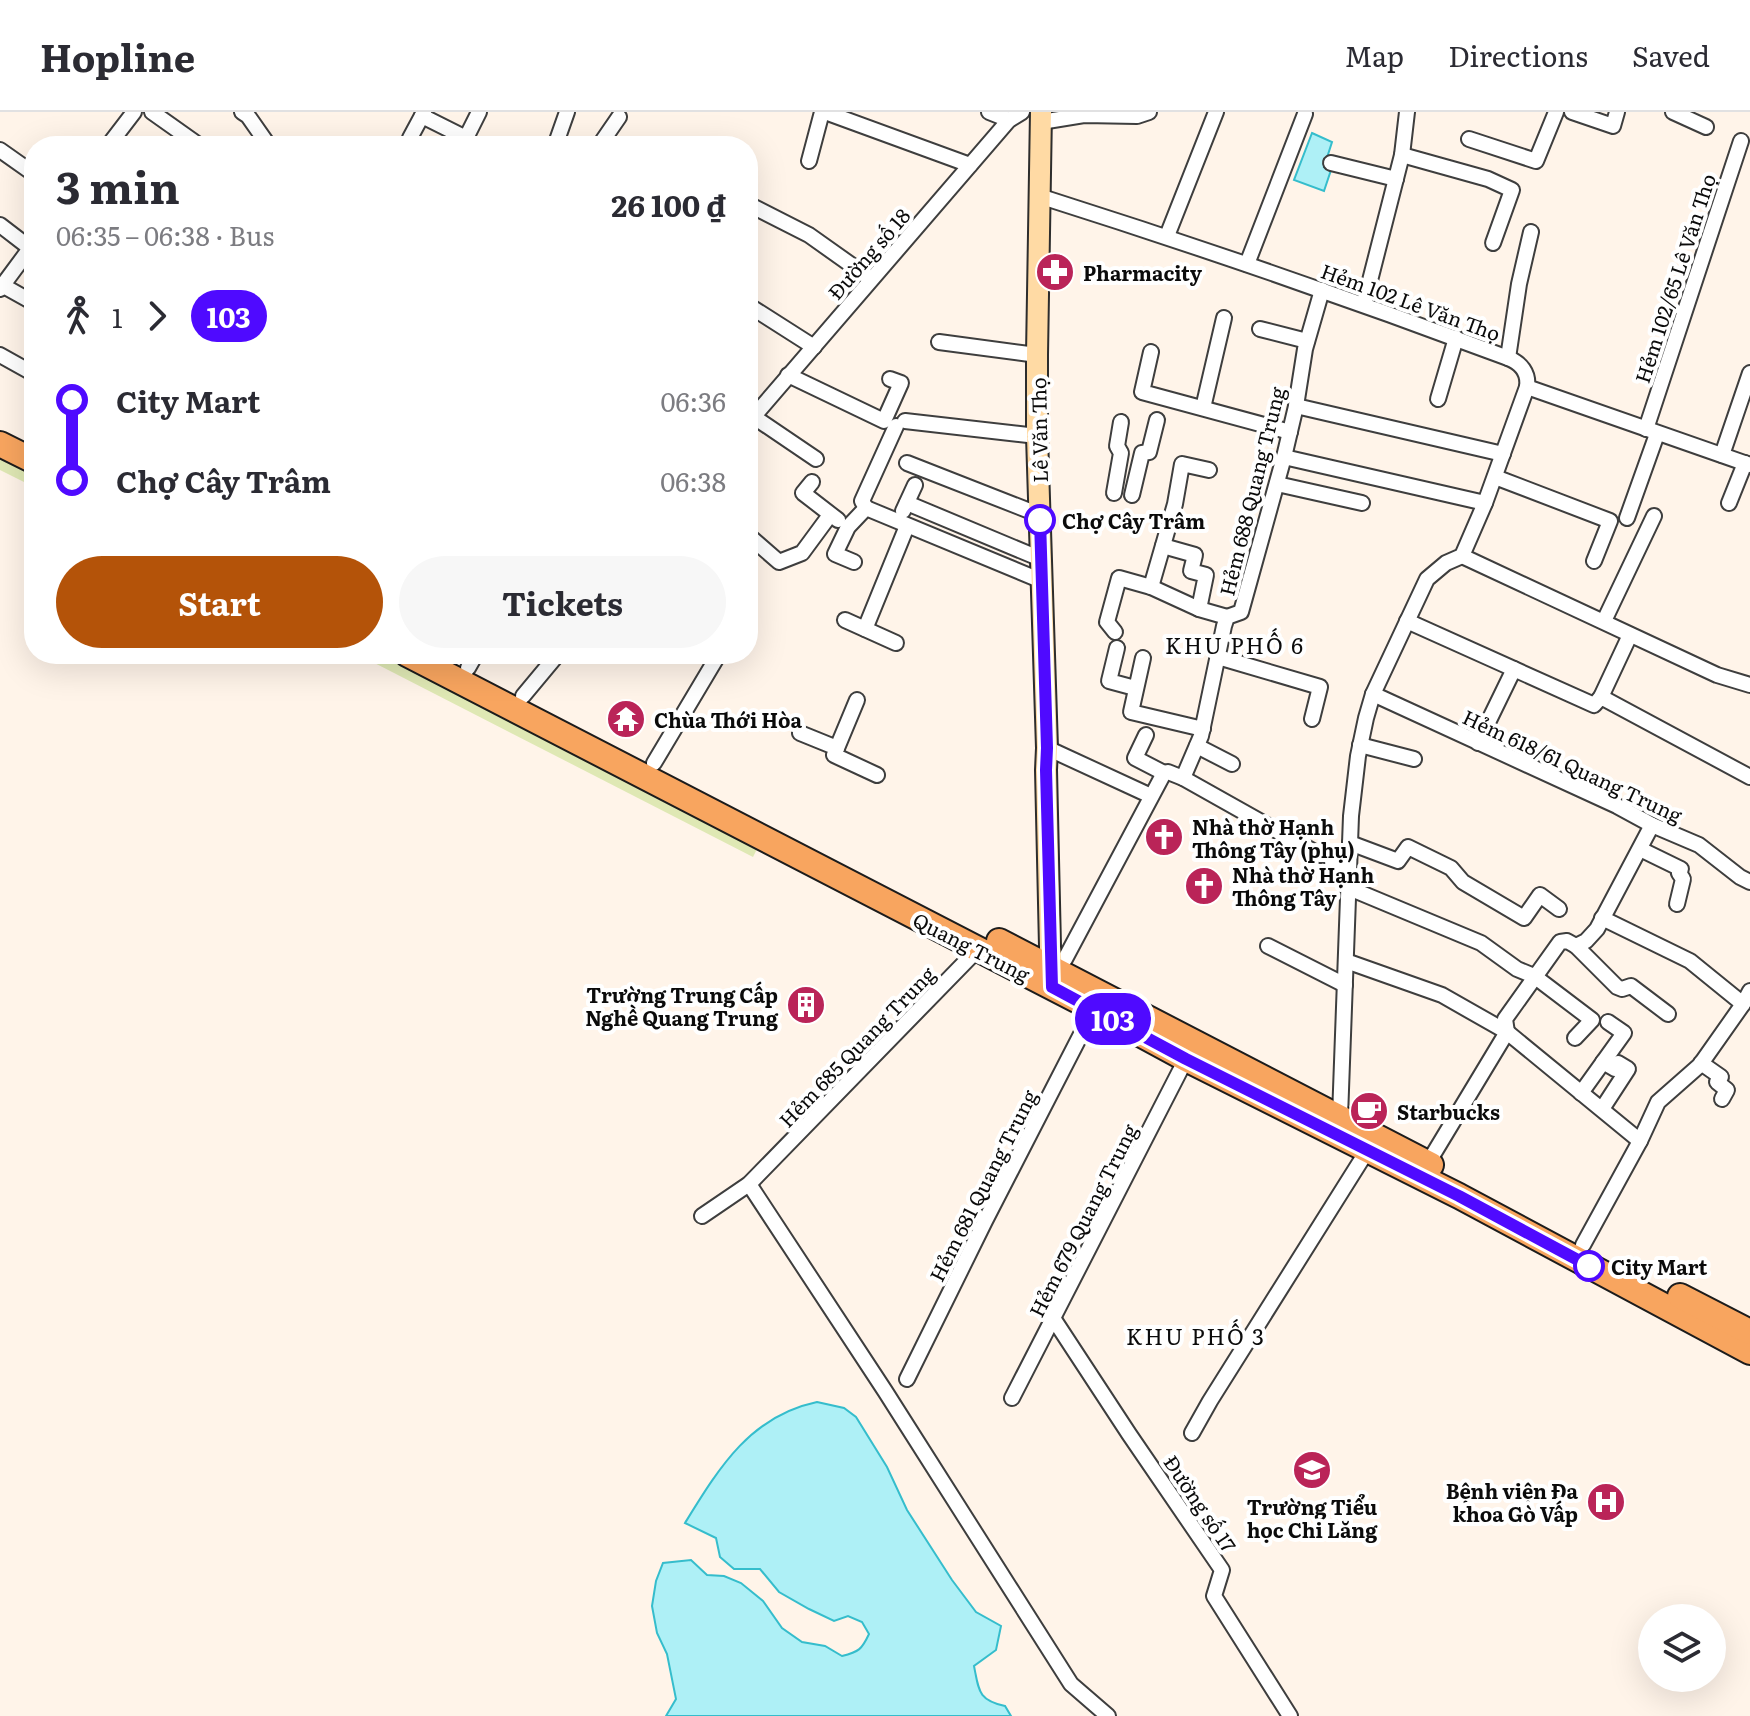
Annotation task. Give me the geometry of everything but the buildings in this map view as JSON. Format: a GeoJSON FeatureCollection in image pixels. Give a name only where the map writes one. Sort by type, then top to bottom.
{"type":"FeatureCollection","features":[{"type":"Feature","properties":{"kind":"main road","name":"Lê Văn Thọ"},"geometry":{"type":"LineString","coordinates":[[1041,117],[1037,436],[1052,978]]}},
{"type":"Feature","properties":{"kind":"main road"},"geometry":{"type":"LineString","coordinates":[[0,425],[24,438]]}},
{"type":"Feature","properties":{"kind":"main road"},"geometry":{"type":"LineString","coordinates":[[0,444],[24,456]]}},
{"type":"Feature","properties":{"kind":"main road","name":"Quang Trung"},"geometry":{"type":"LineString","coordinates":[[430,664],[654,763],[978,949],[1052,978],[1094,1009],[1186,1059],[1367,1151],[1583,1245],[1750,1332]]}},
{"type":"Feature","properties":{"kind":"main road","name":"Quang Trung"},"geometry":{"type":"LineString","coordinates":[[475,664],[518,703],[1052,978],[1340,1117],[1428,1163],[1462,1190],[1750,1352]]}},
{"type":"Feature","properties":{"kind":"street"},"geometry":{"type":"LineString","coordinates":[[116,136],[134,112]]}},
{"type":"Feature","properties":{"kind":"street"},"geometry":{"type":"LineString","coordinates":[[152,112],[186,136]]}},
{"type":"Feature","properties":{"kind":"street"},"geometry":{"type":"LineString","coordinates":[[242,112],[262,136]]}},
{"type":"Feature","properties":{"kind":"street"},"geometry":{"type":"LineString","coordinates":[[467,136],[479,112]]}},
{"type":"Feature","properties":{"kind":"street"},"geometry":{"type":"LineString","coordinates":[[559,136],[567,112]]}},
{"type":"Feature","properties":{"kind":"street"},"geometry":{"type":"LineString","coordinates":[[809,161],[823,112],[970,165]]}},
{"type":"Feature","properties":{"kind":"street"},"geometry":{"type":"LineString","coordinates":[[989,112],[1015,116]]}},
{"type":"Feature","properties":{"kind":"street"},"geometry":{"type":"LineString","coordinates":[[1041,117],[1137,116],[1149,112]]}},
{"type":"Feature","properties":{"kind":"street"},"geometry":{"type":"LineString","coordinates":[[1167,236],[1216,112]]}},
{"type":"Feature","properties":{"kind":"street"},"geometry":{"type":"LineString","coordinates":[[1364,304],[1402,155],[1407,112]]}},
{"type":"Feature","properties":{"kind":"street"},"geometry":{"type":"LineString","coordinates":[[1469,139],[1536,161],[1556,112]]}},
{"type":"Feature","properties":{"kind":"street"},"geometry":{"type":"LineString","coordinates":[[1580,113],[1613,126],[1617,112]]}},
{"type":"Feature","properties":{"kind":"street"},"geometry":{"type":"LineString","coordinates":[[1673,112],[1706,127]]}},
{"type":"Feature","properties":{"kind":"street"},"geometry":{"type":"LineString","coordinates":[[411,136],[423,114],[455,136]]}},
{"type":"Feature","properties":{"kind":"street"},"geometry":{"type":"LineString","coordinates":[[1247,264],[1305,114]]}},
{"type":"Feature","properties":{"kind":"street","name":"Đường số 18"},"geometry":{"type":"LineString","coordinates":[[758,411],[1015,116]]}},
{"type":"Feature","properties":{"kind":"street"},"geometry":{"type":"LineString","coordinates":[[606,136],[619,117]]}},
{"type":"Feature","properties":{"kind":"street","name":"Hẻm 102/65 Lê Văn Thọ"},"geometry":{"type":"LineString","coordinates":[[1627,518],[1741,141]]}},
{"type":"Feature","properties":{"kind":"street"},"geometry":{"type":"LineString","coordinates":[[0,150],[24,167]]}},
{"type":"Feature","properties":{"kind":"street"},"geometry":{"type":"LineString","coordinates":[[1402,155],[1488,179],[1512,190],[1493,243]]}},
{"type":"Feature","properties":{"kind":"street"},"geometry":{"type":"LineString","coordinates":[[1331,163],[1396,179]]}},
{"type":"Feature","properties":{"kind":"street","name":"Hẻm 102 Lê Văn Thọ"},"geometry":{"type":"LineString","coordinates":[[1039,196],[1167,236],[1364,304],[1516,361],[1529,378],[1527,387]]}},
{"type":"Feature","properties":{"kind":"street"},"geometry":{"type":"LineString","coordinates":[[758,209],[809,235],[871,279]]}},
{"type":"Feature","properties":{"kind":"street"},"geometry":{"type":"LineString","coordinates":[[0,225],[24,241]]}},
{"type":"Feature","properties":{"kind":"street"},"geometry":{"type":"LineString","coordinates":[[1508,358],[1519,284],[1531,232]]}},
{"type":"Feature","properties":{"kind":"street"},"geometry":{"type":"LineString","coordinates":[[24,257],[1,287],[24,298]]}},
{"type":"Feature","properties":{"kind":"street","name":"Hẻm 688 Quang Trung"},"geometry":{"type":"LineString","coordinates":[[1183,778],[1203,729],[1227,617],[1241,612],[1284,457],[1307,341],[1322,290]]}},
{"type":"Feature","properties":{"kind":"street"},"geometry":{"type":"LineString","coordinates":[[758,311],[814,347]]}},
{"type":"Feature","properties":{"kind":"street"},"geometry":{"type":"LineString","coordinates":[[1203,408],[1224,318]]}},
{"type":"Feature","properties":{"kind":"street"},"geometry":{"type":"LineString","coordinates":[[1260,329],[1307,341]]}},
{"type":"Feature","properties":{"kind":"street"},"geometry":{"type":"LineString","coordinates":[[1438,399],[1456,338]]}},
{"type":"Feature","properties":{"kind":"street"},"geometry":{"type":"LineString","coordinates":[[939,342],[1037,355]]}},
{"type":"Feature","properties":{"kind":"street"},"geometry":{"type":"LineString","coordinates":[[1151,352],[1142,392],[1290,432]]}},
{"type":"Feature","properties":{"kind":"street"},"geometry":{"type":"LineString","coordinates":[[0,355],[24,368]]}},
{"type":"Feature","properties":{"kind":"street"},"geometry":{"type":"LineString","coordinates":[[1722,455],[1750,373]]}},
{"type":"Feature","properties":{"kind":"street"},"geometry":{"type":"LineString","coordinates":[[788,375],[895,423],[1037,436]]}},
{"type":"Feature","properties":{"kind":"street"},"geometry":{"type":"LineString","coordinates":[[890,379],[901,383],[895,423],[862,501],[866,508],[1042,581]]}},
{"type":"Feature","properties":{"kind":"street"},"geometry":{"type":"LineString","coordinates":[[1340,1117],[1351,816],[1360,745],[1373,694],[1427,579],[1446,563],[1462,556],[1495,477],[1527,387],[1747,464],[1729,503]]}},
{"type":"Feature","properties":{"kind":"street"},"geometry":{"type":"LineString","coordinates":[[1296,406],[1503,454]]}},
{"type":"Feature","properties":{"kind":"street"},"geometry":{"type":"LineString","coordinates":[[1132,495],[1142,453],[1149,452],[1157,420]]}},
{"type":"Feature","properties":{"kind":"street"},"geometry":{"type":"LineString","coordinates":[[1114,493],[1121,453],[1117,446],[1121,422]]}},
{"type":"Feature","properties":{"kind":"street"},"geometry":{"type":"LineString","coordinates":[[758,424],[816,459]]}},
{"type":"Feature","properties":{"kind":"street"},"geometry":{"type":"LineString","coordinates":[[1284,457],[1485,503]]}},
{"type":"Feature","properties":{"kind":"street"},"geometry":{"type":"LineString","coordinates":[[907,463],[1040,515]]}},
{"type":"Feature","properties":{"kind":"street"},"geometry":{"type":"LineString","coordinates":[[1151,587],[1175,504],[1182,464],[1209,470]]}},
{"type":"Feature","properties":{"kind":"street"},"geometry":{"type":"LineString","coordinates":[[1495,477],[1610,521],[1594,561]]}},
{"type":"Feature","properties":{"kind":"street"},"geometry":{"type":"LineString","coordinates":[[812,482],[803,493],[848,527]]}},
{"type":"Feature","properties":{"kind":"street"},"geometry":{"type":"LineString","coordinates":[[1277,484],[1362,503]]}},
{"type":"Feature","properties":{"kind":"street"},"geometry":{"type":"LineString","coordinates":[[865,629],[915,485]]}},
{"type":"Feature","properties":{"kind":"street"},"geometry":{"type":"LineString","coordinates":[[907,503],[1041,559]]}},
{"type":"Feature","properties":{"kind":"street"},"geometry":{"type":"LineString","coordinates":[[854,562],[835,554],[848,527],[866,508]]}},
{"type":"Feature","properties":{"kind":"street"},"geometry":{"type":"LineString","coordinates":[[758,544],[779,562],[802,553],[830,515]]}},
{"type":"Feature","properties":{"kind":"street"},"geometry":{"type":"LineString","coordinates":[[1604,621],[1654,516]]}},
{"type":"Feature","properties":{"kind":"street"},"geometry":{"type":"LineString","coordinates":[[1163,546],[1195,555],[1191,571],[1206,575],[1199,609]]}},
{"type":"Feature","properties":{"kind":"street"},"geometry":{"type":"LineString","coordinates":[[1462,556],[1717,675],[1750,685]]}},
{"type":"Feature","properties":{"kind":"street"},"geometry":{"type":"LineString","coordinates":[[1115,632],[1107,622],[1119,578],[1151,587],[1199,609],[1227,617]]}},
{"type":"Feature","properties":{"kind":"street"},"geometry":{"type":"LineString","coordinates":[[845,620],[896,643]]}},
{"type":"Feature","properties":{"kind":"street"},"geometry":{"type":"LineString","coordinates":[[1407,621],[1594,705],[1601,697],[1630,635]]}},
{"type":"Feature","properties":{"kind":"street"},"geometry":{"type":"LineString","coordinates":[[1117,648],[1109,681],[1135,688]]}},
{"type":"Feature","properties":{"kind":"street"},"geometry":{"type":"LineString","coordinates":[[1218,657],[1320,687],[1312,719]]}},
{"type":"Feature","properties":{"kind":"street"},"geometry":{"type":"LineString","coordinates":[[1143,658],[1131,712],[1203,729]]}},
{"type":"Feature","properties":{"kind":"street"},"geometry":{"type":"LineString","coordinates":[[518,703],[550,664]]}},
{"type":"Feature","properties":{"kind":"street"},"geometry":{"type":"LineString","coordinates":[[654,763],[713,664]]}},
{"type":"Feature","properties":{"kind":"street"},"geometry":{"type":"LineString","coordinates":[[1478,743],[1514,669]]}},
{"type":"Feature","properties":{"kind":"street","name":"Hẻm 618/61 Quang Trung"},"geometry":{"type":"LineString","coordinates":[[1373,694],[1699,845],[1750,882]]}},
{"type":"Feature","properties":{"kind":"street"},"geometry":{"type":"LineString","coordinates":[[1601,697],[1750,777]]}},
{"type":"Feature","properties":{"kind":"street"},"geometry":{"type":"LineString","coordinates":[[857,700],[834,755],[877,775]]}},
{"type":"Feature","properties":{"kind":"street"},"geometry":{"type":"LineString","coordinates":[[800,733],[837,748]]}},
{"type":"Feature","properties":{"kind":"street"},"geometry":{"type":"LineString","coordinates":[[1146,735],[1135,758],[1164,773],[1183,778],[1349,872]]}},
{"type":"Feature","properties":{"kind":"street"},"geometry":{"type":"LineString","coordinates":[[1360,745],[1414,759]]}},
{"type":"Feature","properties":{"kind":"street"},"geometry":{"type":"LineString","coordinates":[[1197,746],[1232,764]]}},
{"type":"Feature","properties":{"kind":"street"},"geometry":{"type":"LineString","coordinates":[[1047,748],[1151,796]]}},
{"type":"Feature","properties":{"kind":"street"},"geometry":{"type":"LineString","coordinates":[[1052,978],[1164,773]]}},
{"type":"Feature","properties":{"kind":"street"},"geometry":{"type":"LineString","coordinates":[[1576,946],[1586,941],[1597,929],[1652,825]]}},
{"type":"Feature","properties":{"kind":"street"},"geometry":{"type":"LineString","coordinates":[[1350,843],[1398,861],[1408,847],[1451,868],[1463,882],[1524,918],[1540,895],[1559,909]]}},
{"type":"Feature","properties":{"kind":"street"},"geometry":{"type":"LineString","coordinates":[[1640,849],[1681,869],[1679,873],[1683,879],[1677,904]]}},
{"type":"Feature","properties":{"kind":"street"},"geometry":{"type":"LineString","coordinates":[[1349,888],[1481,943],[1517,969],[1534,976],[1592,1020],[1575,1038]]}},
{"type":"Feature","properties":{"kind":"street"},"geometry":{"type":"LineString","coordinates":[[1583,1245],[1658,1102],[1701,1063],[1747,997],[1690,961],[1602,918]]}},
{"type":"Feature","properties":{"kind":"street"},"geometry":{"type":"LineString","coordinates":[[1428,1163],[1507,1032],[1505,1019],[1560,942],[1567,941],[1576,946],[1617,987],[1625,989],[1631,986],[1668,1014]]}},
{"type":"Feature","properties":{"kind":"street"},"geometry":{"type":"LineString","coordinates":[[1268,946],[1345,985]]}},
{"type":"Feature","properties":{"kind":"street","name":"Hẻm 685 Quang Trung"},"geometry":{"type":"LineString","coordinates":[[702,1216],[763,1171],[978,949]]}},
{"type":"Feature","properties":{"kind":"street"},"geometry":{"type":"LineString","coordinates":[[1346,961],[1442,995],[1507,1032],[1640,1141]]}},
{"type":"Feature","properties":{"kind":"street","name":"Hẻm 681 Quang Trung"},"geometry":{"type":"LineString","coordinates":[[907,1379],[1094,1009]]}},
{"type":"Feature","properties":{"kind":"street"},"geometry":{"type":"LineString","coordinates":[[1581,1093],[1624,1033],[1608,1022]]}},
{"type":"Feature","properties":{"kind":"street","name":"Hẻm 679 Quang Trung"},"geometry":{"type":"LineString","coordinates":[[1012,1398],[1186,1059]]}},
{"type":"Feature","properties":{"kind":"street"},"geometry":{"type":"LineString","coordinates":[[1602,1109],[1628,1069],[1618,1063],[1615,1069],[1603,1062]]}},
{"type":"Feature","properties":{"kind":"street"},"geometry":{"type":"LineString","coordinates":[[1701,1063],[1721,1077],[1717,1082],[1727,1090],[1722,1099]]}},
{"type":"Feature","properties":{"kind":"street"},"geometry":{"type":"LineString","coordinates":[[1192,1433],[1367,1151]]}},
{"type":"Feature","properties":{"kind":"street"},"geometry":{"type":"LineString","coordinates":[[749,1184],[1071,1684],[1108,1716]]}},
{"type":"Feature","properties":{"kind":"street","name":"Đường số 17"},"geometry":{"type":"LineString","coordinates":[[1053,1318],[1222,1570],[1214,1596],[1290,1716]]}},
{"type":"Feature","properties":{"kind":"green space"},"geometry":{"type":"Polygon","coordinates":[[[0,451],[24,464],[24,482],[0,470],[0,451]]]}},
{"type":"Feature","properties":{"kind":"green space"},"geometry":{"type":"Polygon","coordinates":[[[377,664],[414,664],[759,845],[753,857],[377,664]]]}},
{"type":"Feature","properties":{"kind":"water"},"geometry":{"type":"Polygon","coordinates":[[[1312,133],[1332,142],[1324,167],[1331,170],[1324,191],[1294,180],[1312,133]]]}},
{"type":"Feature","properties":{"kind":"water"},"geometry":{"type":"Polygon","coordinates":[[[817,1402],[844,1408],[856,1417],[887,1467],[907,1510],[952,1580],[976,1612],[1001,1626],[996,1650],[974,1666],[981,1693],[989,1701],[1005,1706],[1011,1716],[666,1716],[676,1699],[667,1654],[657,1633],[652,1606],[663,1563],[691,1560],[707,1575],[724,1576],[741,1583],[763,1601],[782,1628],[802,1642],[825,1646],[842,1656],[859,1649],[869,1634],[862,1622],[848,1616],[834,1621],[779,1592],[760,1569],[734,1569],[720,1557],[716,1538],[685,1523],[724,1464],[755,1432],[793,1409],[817,1402]]]}},
{"type":"Feature","properties":{"kind":"bus line","name":"103"},"geometry":{"type":"LineString","coordinates":[[1040,520],[1052,987],[1589,1266]]}},
{"type":"Feature","properties":{"kind":"place","name":"Pharmacity"},"geometry":{"type":"Point","coordinates":[1055,272]}},
{"type":"Feature","properties":{"kind":"place","name":"Chợ Cây Trâm"},"geometry":{"type":"Point","coordinates":[1040,520]}},
{"type":"Feature","properties":{"kind":"place","name":"Chùa Thới Hòa"},"geometry":{"type":"Point","coordinates":[626,719]}},
{"type":"Feature","properties":{"kind":"place","name":"Nhà thờ Hạnh Thông Tây (phụ)"},"geometry":{"type":"Point","coordinates":[1164,837]}},
{"type":"Feature","properties":{"kind":"place","name":"Nhà thờ Hạnh Thông Tây"},"geometry":{"type":"Point","coordinates":[1204,886]}},
{"type":"Feature","properties":{"kind":"place","name":"Trường Trung Cấp Nghề Quang Trung"},"geometry":{"type":"Point","coordinates":[806,1005]}},
{"type":"Feature","properties":{"kind":"place","name":"Starbucks"},"geometry":{"type":"Point","coordinates":[1369,1111]}},
{"type":"Feature","properties":{"kind":"place","name":"City Mart"},"geometry":{"type":"Point","coordinates":[1589,1266]}},
{"type":"Feature","properties":{"kind":"place","name":"Trường Tiểu học Chi Lăng"},"geometry":{"type":"Point","coordinates":[1312,1470]}},
{"type":"Feature","properties":{"kind":"place","name":"Bệnh viện Đa khoa Gò Vấp"},"geometry":{"type":"Point","coordinates":[1606,1502]}},
{"type":"Feature","properties":{"kind":"district","name":"KHU PHỐ 6"},"geometry":{"type":"Point","coordinates":[1235,644]}},
{"type":"Feature","properties":{"kind":"district","name":"KHU PHỐ 3"},"geometry":{"type":"Point","coordinates":[1196,1335]}}]}
